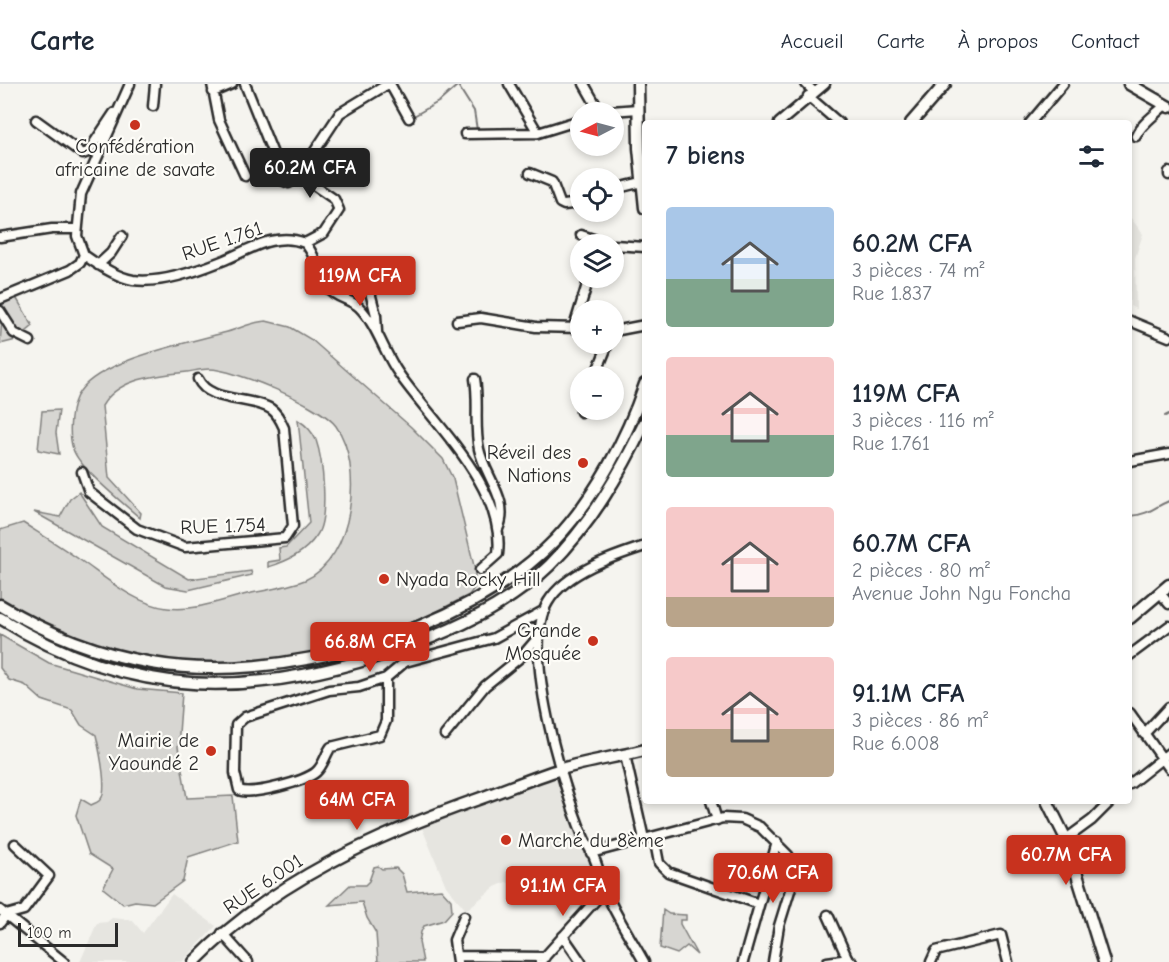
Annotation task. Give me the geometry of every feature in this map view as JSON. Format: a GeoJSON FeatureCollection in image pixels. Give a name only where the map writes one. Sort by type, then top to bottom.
{"type":"FeatureCollection","features":[{"type":"Feature","properties":{"kind":"main road"},"geometry":{"type":"LineString","coordinates":[[638,84],[642,182]]}},
{"type":"Feature","properties":{"kind":"main road"},"geometry":{"type":"LineString","coordinates":[[916,120],[945,84]]}},
{"type":"Feature","properties":{"kind":"main road"},"geometry":{"type":"LineString","coordinates":[[1129,84],[1167,106]]}},
{"type":"Feature","properties":{"kind":"main road"},"geometry":{"type":"LineString","coordinates":[[0,605],[46,629],[102,651],[153,663],[206,668],[265,666],[305,660],[382,640],[428,622],[479,597],[516,574],[554,540],[591,491],[628,425],[642,393]]}},
{"type":"Feature","properties":{"kind":"main road"},"geometry":{"type":"LineString","coordinates":[[0,618],[58,650],[94,663],[130,674],[207,686],[296,678],[387,653],[434,636],[488,610],[549,566],[590,520],[642,427]]}},
{"type":"Feature","properties":{"kind":"main road"},"geometry":{"type":"LineString","coordinates":[[1132,616],[1169,585]]}},
{"type":"Feature","properties":{"kind":"main road","name":"RUE 6.001"},"geometry":{"type":"LineString","coordinates":[[194,962],[222,933],[308,874],[366,842],[419,820],[561,769],[642,751]]}},
{"type":"Feature","properties":{"kind":"main road"},"geometry":{"type":"LineString","coordinates":[[1048,804],[1066,839],[1104,962]]}},
{"type":"Feature","properties":{"kind":"street"},"geometry":{"type":"LineString","coordinates":[[0,299],[70,270],[80,263],[84,255],[78,243],[77,229],[81,194],[130,84]]}},
{"type":"Feature","properties":{"kind":"street"},"geometry":{"type":"LineString","coordinates":[[153,106],[155,84]]}},
{"type":"Feature","properties":{"kind":"street"},"geometry":{"type":"LineString","coordinates":[[232,84],[212,88],[219,120],[245,176]]}},
{"type":"Feature","properties":{"kind":"street"},"geometry":{"type":"LineString","coordinates":[[245,84],[284,181],[289,183],[299,175],[340,113],[389,84],[409,118]]}},
{"type":"Feature","properties":{"kind":"street"},"geometry":{"type":"LineString","coordinates":[[509,84],[538,133]]}},
{"type":"Feature","properties":{"kind":"street"},"geometry":{"type":"LineString","coordinates":[[584,84],[594,102]]}},
{"type":"Feature","properties":{"kind":"street"},"geometry":{"type":"LineString","coordinates":[[806,84],[811,94],[836,120]]}},
{"type":"Feature","properties":{"kind":"street"},"geometry":{"type":"LineString","coordinates":[[782,120],[825,84]]}},
{"type":"Feature","properties":{"kind":"street"},"geometry":{"type":"LineString","coordinates":[[1033,120],[1063,84]]}},
{"type":"Feature","properties":{"kind":"street"},"geometry":{"type":"LineString","coordinates":[[1136,136],[1143,125],[1167,106]]}},
{"type":"Feature","properties":{"kind":"street"},"geometry":{"type":"LineString","coordinates":[[36,120],[83,154],[88,152],[106,123],[119,108]]}},
{"type":"Feature","properties":{"kind":"street"},"geometry":{"type":"LineString","coordinates":[[624,110],[638,109]]}},
{"type":"Feature","properties":{"kind":"street"},"geometry":{"type":"LineString","coordinates":[[465,134],[538,133],[570,123]]}},
{"type":"Feature","properties":{"kind":"street"},"geometry":{"type":"LineString","coordinates":[[530,173],[552,182],[560,203],[570,204]]}},
{"type":"Feature","properties":{"kind":"street"},"geometry":{"type":"LineString","coordinates":[[299,175],[333,199],[339,210],[324,233],[305,243],[329,289],[357,305],[377,333],[398,372],[454,442],[488,502],[498,529],[498,554],[480,570]]}},
{"type":"Feature","properties":{"kind":"street"},"geometry":{"type":"LineString","coordinates":[[624,186],[642,182]]}},
{"type":"Feature","properties":{"kind":"street"},"geometry":{"type":"LineString","coordinates":[[0,237],[52,229],[77,229]]}},
{"type":"Feature","properties":{"kind":"street"},"geometry":{"type":"LineString","coordinates":[[98,265],[111,253],[122,236]]}},
{"type":"Feature","properties":{"kind":"street","name":"RUE 1.761"},"geometry":{"type":"LineString","coordinates":[[84,255],[98,265],[130,280],[159,280],[221,261],[272,240],[298,240],[305,243]]}},
{"type":"Feature","properties":{"kind":"street"},"geometry":{"type":"LineString","coordinates":[[624,246],[642,247]]}},
{"type":"Feature","properties":{"kind":"street"},"geometry":{"type":"LineString","coordinates":[[366,277],[376,315],[377,333]]}},
{"type":"Feature","properties":{"kind":"street"},"geometry":{"type":"LineString","coordinates":[[0,311],[14,333],[30,341]]}},
{"type":"Feature","properties":{"kind":"street"},"geometry":{"type":"LineString","coordinates":[[457,321],[466,318],[481,318],[536,327],[570,327]]}},
{"type":"Feature","properties":{"kind":"street"},"geometry":{"type":"LineString","coordinates":[[1132,322],[1169,336]]}},
{"type":"Feature","properties":{"kind":"street"},"geometry":{"type":"LineString","coordinates":[[624,329],[642,326]]}},
{"type":"Feature","properties":{"kind":"street","name":"RUE 1.754"},"geometry":{"type":"LineString","coordinates":[[82,472],[89,492],[137,530],[172,544],[185,548],[285,538],[293,526],[284,428],[279,418],[270,408],[206,389],[198,379]]}},
{"type":"Feature","properties":{"kind":"street"},"geometry":{"type":"LineString","coordinates":[[475,379],[479,447],[483,465],[503,508],[504,517],[498,529]]}},
{"type":"Feature","properties":{"kind":"street"},"geometry":{"type":"LineString","coordinates":[[1132,461],[1169,454]]}},
{"type":"Feature","properties":{"kind":"street"},"geometry":{"type":"LineString","coordinates":[[642,547],[605,560],[585,570],[557,591],[545,610],[539,650],[546,712],[561,769],[583,836],[605,891],[644,962]]}},
{"type":"Feature","properties":{"kind":"street"},"geometry":{"type":"LineString","coordinates":[[1160,593],[1169,604]]}},
{"type":"Feature","properties":{"kind":"street"},"geometry":{"type":"LineString","coordinates":[[386,678],[386,721],[380,735],[331,747],[322,765],[314,774],[304,779],[249,793],[239,790],[235,773],[236,725],[245,717],[329,690],[359,687],[386,678],[399,666],[494,638],[545,610]]}},
{"type":"Feature","properties":{"kind":"street"},"geometry":{"type":"LineString","coordinates":[[1132,654],[1169,626]]}},
{"type":"Feature","properties":{"kind":"street"},"geometry":{"type":"LineString","coordinates":[[445,735],[485,686],[522,656],[540,634]]}},
{"type":"Feature","properties":{"kind":"street"},"geometry":{"type":"LineString","coordinates":[[387,653],[399,666]]}},
{"type":"Feature","properties":{"kind":"street"},"geometry":{"type":"LineString","coordinates":[[1144,734],[1169,707]]}},
{"type":"Feature","properties":{"kind":"street"},"geometry":{"type":"LineString","coordinates":[[1132,716],[1169,768]]}},
{"type":"Feature","properties":{"kind":"street"},"geometry":{"type":"LineString","coordinates":[[1132,782],[1169,753]]}},
{"type":"Feature","properties":{"kind":"street"},"geometry":{"type":"LineString","coordinates":[[625,755],[644,839]]}},
{"type":"Feature","properties":{"kind":"street"},"geometry":{"type":"LineString","coordinates":[[712,804],[717,820]]}},
{"type":"Feature","properties":{"kind":"street"},"geometry":{"type":"LineString","coordinates":[[1066,839],[1092,820],[1108,804]]}},
{"type":"Feature","properties":{"kind":"street"},"geometry":{"type":"LineString","coordinates":[[591,853],[717,820],[742,819],[760,827],[789,855],[794,867],[792,884],[778,926],[773,962]]}},
{"type":"Feature","properties":{"kind":"street"},"geometry":{"type":"LineString","coordinates":[[654,837],[659,863],[666,871],[759,904]]}},
{"type":"Feature","properties":{"kind":"street"},"geometry":{"type":"LineString","coordinates":[[743,962],[777,842]]}},
{"type":"Feature","properties":{"kind":"street"},"geometry":{"type":"LineString","coordinates":[[3,913],[24,910],[49,876],[15,844]]}},
{"type":"Feature","properties":{"kind":"street"},"geometry":{"type":"LineString","coordinates":[[464,916],[454,940],[457,959],[542,959],[605,891]]}},
{"type":"Feature","properties":{"kind":"street"},"geometry":{"type":"LineString","coordinates":[[0,923],[3,913]]}},
{"type":"Feature","properties":{"kind":"street"},"geometry":{"type":"LineString","coordinates":[[3,913],[64,962]]}},
{"type":"Feature","properties":{"kind":"street"},"geometry":{"type":"LineString","coordinates":[[826,962],[850,961],[828,915]]}},
{"type":"Feature","properties":{"kind":"street"},"geometry":{"type":"LineString","coordinates":[[222,933],[248,962]]}},
{"type":"Feature","properties":{"kind":"street"},"geometry":{"type":"LineString","coordinates":[[931,962],[936,951],[1001,935],[1008,962]]}},
{"type":"Feature","properties":{"kind":"street"},"geometry":{"type":"LineString","coordinates":[[563,936],[581,962]]}},
{"type":"Feature","properties":{"kind":"shaded area"},"geometry":{"type":"Polygon","coordinates":[[[1132,220],[1143,234],[1135,258],[1136,309],[1132,307],[1132,220]]]}},
{"type":"Feature","properties":{"kind":"shaded area"},"geometry":{"type":"Polygon","coordinates":[[[14,294],[33,326],[16,340],[0,344],[3,303],[14,294]]]}},
{"type":"Feature","properties":{"kind":"shaded area"},"geometry":{"type":"Polygon","coordinates":[[[266,321],[290,327],[312,340],[411,427],[443,459],[453,479],[475,570],[475,587],[469,595],[399,629],[347,645],[296,657],[245,663],[195,663],[146,657],[97,645],[48,626],[0,599],[0,530],[23,523],[132,596],[155,606],[167,608],[197,607],[284,586],[305,580],[322,569],[334,553],[344,533],[351,487],[350,464],[345,443],[336,426],[313,408],[296,399],[256,381],[209,369],[151,377],[118,389],[102,406],[109,478],[141,513],[140,518],[84,466],[71,443],[70,427],[74,403],[80,391],[106,370],[146,354],[266,321]]]}},
{"type":"Feature","properties":{"kind":"shaded area"},"geometry":{"type":"Polygon","coordinates":[[[642,408],[642,416],[634,434],[588,511],[573,532],[541,568],[523,583],[505,593],[506,588],[535,566],[575,526],[598,492],[629,437],[642,408]]]}},
{"type":"Feature","properties":{"kind":"shaded area"},"geometry":{"type":"Polygon","coordinates":[[[59,410],[56,433],[59,454],[38,450],[42,411],[59,410]]]}},
{"type":"Feature","properties":{"kind":"shaded area"},"geometry":{"type":"Polygon","coordinates":[[[298,420],[313,434],[319,449],[324,488],[321,527],[312,541],[301,551],[289,559],[268,567],[268,562],[280,560],[279,548],[286,547],[309,523],[298,420]]]}},
{"type":"Feature","properties":{"kind":"shaded area"},"geometry":{"type":"Polygon","coordinates":[[[79,492],[102,527],[189,579],[251,571],[252,575],[188,590],[165,586],[34,512],[60,517],[70,499],[79,492]]]}},
{"type":"Feature","properties":{"kind":"shaded area"},"geometry":{"type":"Polygon","coordinates":[[[0,635],[49,663],[137,689],[182,693],[178,747],[187,798],[233,796],[238,841],[188,857],[183,881],[153,903],[135,901],[123,904],[103,888],[113,869],[89,854],[76,815],[81,799],[91,805],[102,797],[103,776],[96,735],[81,725],[72,710],[42,700],[25,685],[9,680],[0,668],[0,635]]]}},
{"type":"Feature","properties":{"kind":"shaded area","name":"Marché du 8ème"},"geometry":{"type":"Polygon","coordinates":[[[556,778],[594,859],[584,871],[543,877],[516,885],[506,882],[495,887],[466,910],[446,886],[420,823],[467,805],[556,778]]]}},
{"type":"Feature","properties":{"kind":"shaded area"},"geometry":{"type":"Polygon","coordinates":[[[378,866],[382,869],[396,868],[402,874],[407,892],[441,889],[451,900],[452,911],[444,920],[424,926],[421,932],[419,942],[423,962],[378,962],[376,933],[367,918],[362,902],[329,905],[350,885],[365,885],[374,867],[378,866]]]}},
{"type":"Feature","properties":{"kind":"shaded area"},"geometry":{"type":"Polygon","coordinates":[[[172,894],[216,926],[182,962],[80,962],[97,923],[107,922],[112,918],[132,920],[143,933],[172,894]]]}},
{"type":"Feature","properties":{"kind":"shaded area"},"geometry":{"type":"Polygon","coordinates":[[[663,910],[669,914],[686,915],[686,920],[680,920],[680,924],[697,955],[687,946],[677,954],[660,948],[663,910]]]}},
{"type":"Feature","properties":{"kind":"waterway"},"geometry":{"type":"LineString","coordinates":[[457,84],[474,111],[477,130]]}},
{"type":"Feature","properties":{"kind":"waterway"},"geometry":{"type":"LineString","coordinates":[[412,117],[440,101],[458,85]]}},
{"type":"Feature","properties":{"kind":"waterway"},"geometry":{"type":"LineString","coordinates":[[1165,416],[1169,414]]}},
{"type":"Feature","properties":{"kind":"waterway"},"geometry":{"type":"LineString","coordinates":[[1132,516],[1147,512],[1169,501]]}},
{"type":"Feature","properties":{"kind":"place","name":"Confédération africaine de savate"},"geometry":{"type":"Point","coordinates":[135,125]}},
{"type":"Feature","properties":{"kind":"place","name":"Réveil des Nations"},"geometry":{"type":"Point","coordinates":[583,463]}},
{"type":"Feature","properties":{"kind":"place","name":"Nyada Rocky Hill"},"geometry":{"type":"Point","coordinates":[384,579]}},
{"type":"Feature","properties":{"kind":"place","name":"Grande Mosquée"},"geometry":{"type":"Point","coordinates":[593,641]}},
{"type":"Feature","properties":{"kind":"place","name":"Mairie de Yaoundé 2"},"geometry":{"type":"Point","coordinates":[211,751]}},
{"type":"Feature","properties":{"kind":"place","name":"Marché du 8ème"},"geometry":{"type":"Point","coordinates":[506,840]}}]}
